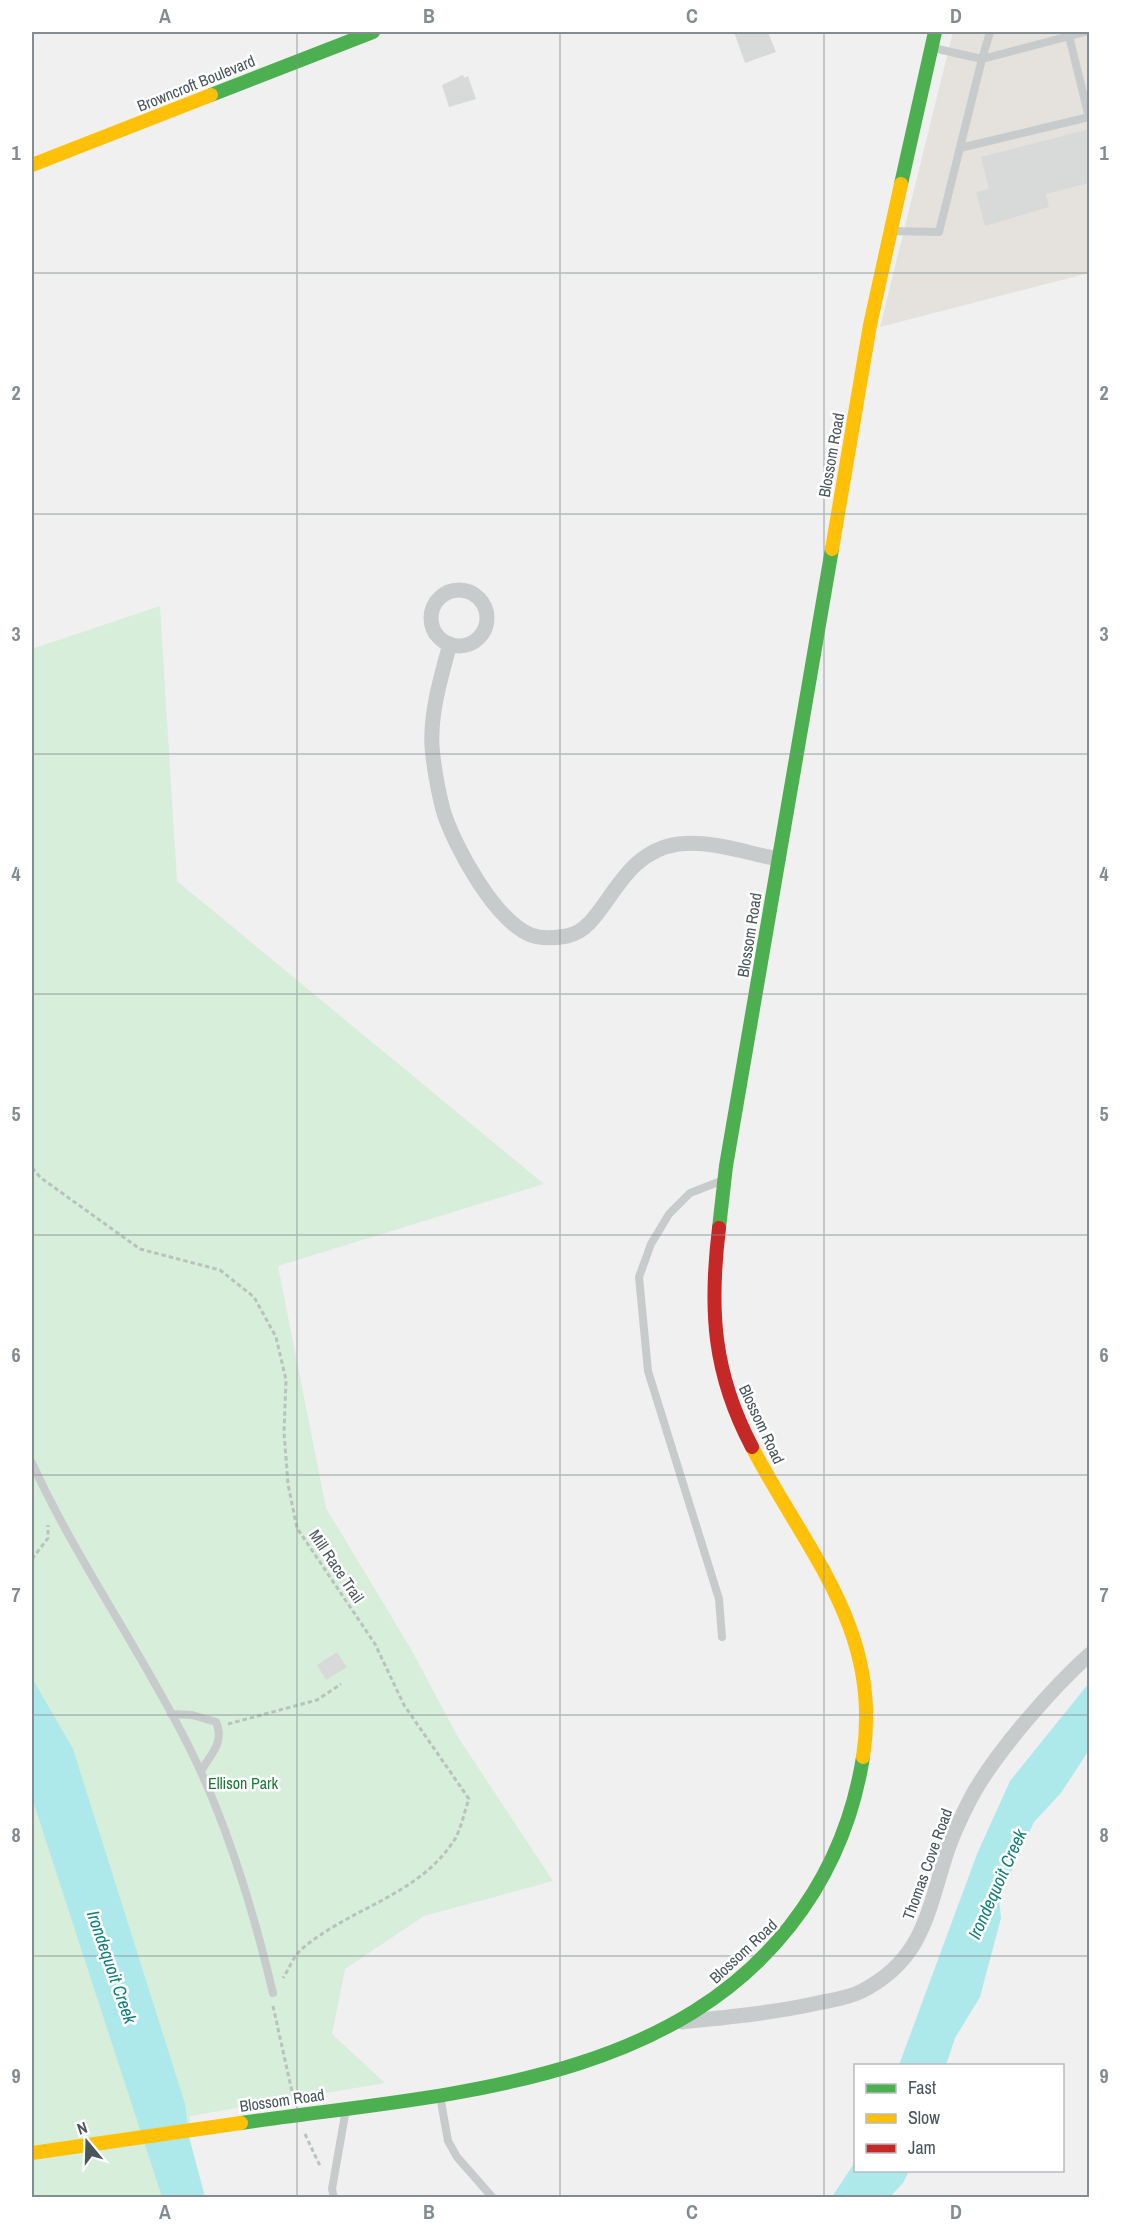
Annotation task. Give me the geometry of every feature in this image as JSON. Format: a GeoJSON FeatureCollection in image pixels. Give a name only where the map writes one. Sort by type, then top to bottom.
{"type":"FeatureCollection","features":[{"type":"Feature","properties":{"kind":"street","name":"Browncroft Boulevard"},"geometry":{"type":"LineString","coordinates":[[32,165],[373,32]]}},
{"type":"Feature","properties":{"kind":"street","name":"Blossom Road"},"geometry":{"type":"LineString","coordinates":[[32,2154],[439,2094],[524,2078],[603,2054],[679,2022],[722,1994],[788,1933],[820,1887],[845,1838],[857,1795],[865,1753],[866,1712],[861,1662],[850,1622],[832,1578],[771,1483],[744,1433],[729,1398],[717,1355],[714,1277],[725,1180],[870,325],[934,32]]}},
{"type":"Feature","properties":{"kind":"street"},"geometry":{"type":"LineString","coordinates":[[450,644],[434,715],[432,745],[444,812],[466,858],[496,904],[511,922],[531,935],[550,938],[570,936],[588,925],[616,884],[634,864],[659,849],[697,844],[778,859]]}},
{"type":"Feature","properties":{"kind":"street","name":"Thomas Cove Road"},"geometry":{"type":"LineString","coordinates":[[679,2022],[783,2011],[828,2001],[860,1992],[884,1977],[903,1960],[925,1924],[947,1851],[974,1794],[1020,1730],[1089,1654]]}},
{"type":"Feature","properties":{"kind":"lane"},"geometry":{"type":"LineString","coordinates":[[890,231],[939,232],[990,32]]}},
{"type":"Feature","properties":{"kind":"lane"},"geometry":{"type":"LineString","coordinates":[[930,48],[982,59],[1085,32]]}},
{"type":"Feature","properties":{"kind":"lane"},"geometry":{"type":"LineString","coordinates":[[960,148],[1089,117],[1069,36]]}},
{"type":"Feature","properties":{"kind":"lane"},"geometry":{"type":"LineString","coordinates":[[722,1637],[719,1599],[648,1371],[639,1277],[651,1244],[669,1214],[690,1193],[725,1180]]}},
{"type":"Feature","properties":{"kind":"lane"},"geometry":{"type":"LineString","coordinates":[[32,1463],[201,1771],[233,1856],[262,1947],[273,1993]]}},
{"type":"Feature","properties":{"kind":"lane"},"geometry":{"type":"LineString","coordinates":[[171,1714],[216,1722],[218,1744],[201,1771]]}},
{"type":"Feature","properties":{"kind":"lane"},"geometry":{"type":"LineString","coordinates":[[439,2094],[448,2140],[456,2157],[493,2198]]}},
{"type":"Feature","properties":{"kind":"lane"},"geometry":{"type":"LineString","coordinates":[[334,2198],[332,2189],[346,2108]]}},
{"type":"Feature","properties":{"kind":"path","name":"Mill Race Trail"},"geometry":{"type":"LineString","coordinates":[[32,1168],[41,1178],[140,1249],[220,1270],[254,1297],[276,1337],[285,1380],[284,1432],[288,1484],[297,1528],[375,1644],[404,1705],[469,1799],[454,1841],[427,1872],[384,1901],[339,1923],[301,1949],[273,1993]]}},
{"type":"Feature","properties":{"kind":"path"},"geometry":{"type":"LineString","coordinates":[[32,1559],[48,1538],[47,1519]]}},
{"type":"Feature","properties":{"kind":"path"},"geometry":{"type":"LineString","coordinates":[[218,1727],[317,1700],[340,1684]]}},
{"type":"Feature","properties":{"kind":"shaded area"},"geometry":{"type":"Polygon","coordinates":[[[953,32],[1089,32],[1089,273],[880,327],[953,32]]]}},
{"type":"Feature","properties":{"kind":"green space","name":"Ellison Park"},"geometry":{"type":"Polygon","coordinates":[[[160,606],[177,881],[544,1184],[278,1266],[326,1508],[411,1649],[458,1737],[553,1881],[424,1916],[345,1969],[332,2034],[385,2083],[190,2116],[189,2137],[205,2197],[32,2197],[32,649],[160,606]]]}},
{"type":"Feature","properties":{"kind":"water","name":"Irondequoit Creek"},"geometry":{"type":"Polygon","coordinates":[[[32,1678],[73,1749],[185,2104],[189,2137],[205,2197],[162,2197],[32,1798],[32,1678]]]}},
{"type":"Feature","properties":{"kind":"water","name":"Irondequoit Creek"},"geometry":{"type":"Polygon","coordinates":[[[1089,1683],[1089,1750],[1061,1793],[1034,1822],[999,1898],[1001,1918],[980,1997],[955,2038],[946,2064],[899,2064],[977,1854],[1010,1781],[1089,1683]]]}},
{"type":"Feature","properties":{"kind":"water"},"geometry":{"type":"Polygon","coordinates":[[[854,2164],[854,2172],[908,2172],[903,2183],[890,2197],[832,2197],[854,2164]]]}},
{"type":"Feature","properties":{"kind":"building"},"geometry":{"type":"Polygon","coordinates":[[[734,32],[768,32],[776,52],[745,63],[734,32]]]}},
{"type":"Feature","properties":{"kind":"building"},"geometry":{"type":"Polygon","coordinates":[[[463,75],[464,78],[468,76],[476,99],[449,107],[442,85],[463,75]]]}},
{"type":"Feature","properties":{"kind":"building"},"geometry":{"type":"Polygon","coordinates":[[[1089,129],[1089,183],[1046,194],[1049,207],[985,226],[976,192],[989,189],[981,157],[1089,129]]]}},
{"type":"Feature","properties":{"kind":"building"},"geometry":{"type":"Polygon","coordinates":[[[337,1652],[347,1667],[326,1680],[317,1665],[337,1652]]]}},
{"type":"Feature","properties":{"kind":"traffic: fast"},"geometry":{"type":"LineString","coordinates":[[211,95],[373,32]]}},
{"type":"Feature","properties":{"kind":"traffic: fast"},"geometry":{"type":"LineString","coordinates":[[901,184],[935,32]]}},
{"type":"Feature","properties":{"kind":"traffic: fast"},"geometry":{"type":"LineString","coordinates":[[719,1228],[726,1166],[832,549]]}},
{"type":"Feature","properties":{"kind":"traffic: fast"},"geometry":{"type":"LineString","coordinates":[[241,2123],[464,2091],[538,2075],[610,2053],[677,2022],[737,1980],[790,1926],[804,1907],[838,1846],[853,1803],[863,1757]]}},
{"type":"Feature","properties":{"kind":"traffic: slow"},"geometry":{"type":"LineString","coordinates":[[32,165],[211,95]]}},
{"type":"Feature","properties":{"kind":"traffic: slow"},"geometry":{"type":"LineString","coordinates":[[832,549],[870,325],[901,184]]}},
{"type":"Feature","properties":{"kind":"traffic: slow"},"geometry":{"type":"LineString","coordinates":[[752,1447],[816,1557],[851,1631],[862,1670],[866,1711],[863,1757]]}},
{"type":"Feature","properties":{"kind":"traffic: slow"},"geometry":{"type":"LineString","coordinates":[[32,2153],[241,2123]]}},
{"type":"Feature","properties":{"kind":"traffic: jam"},"geometry":{"type":"LineString","coordinates":[[719,1228],[714,1286],[717,1340],[729,1393],[752,1447]]}}]}
